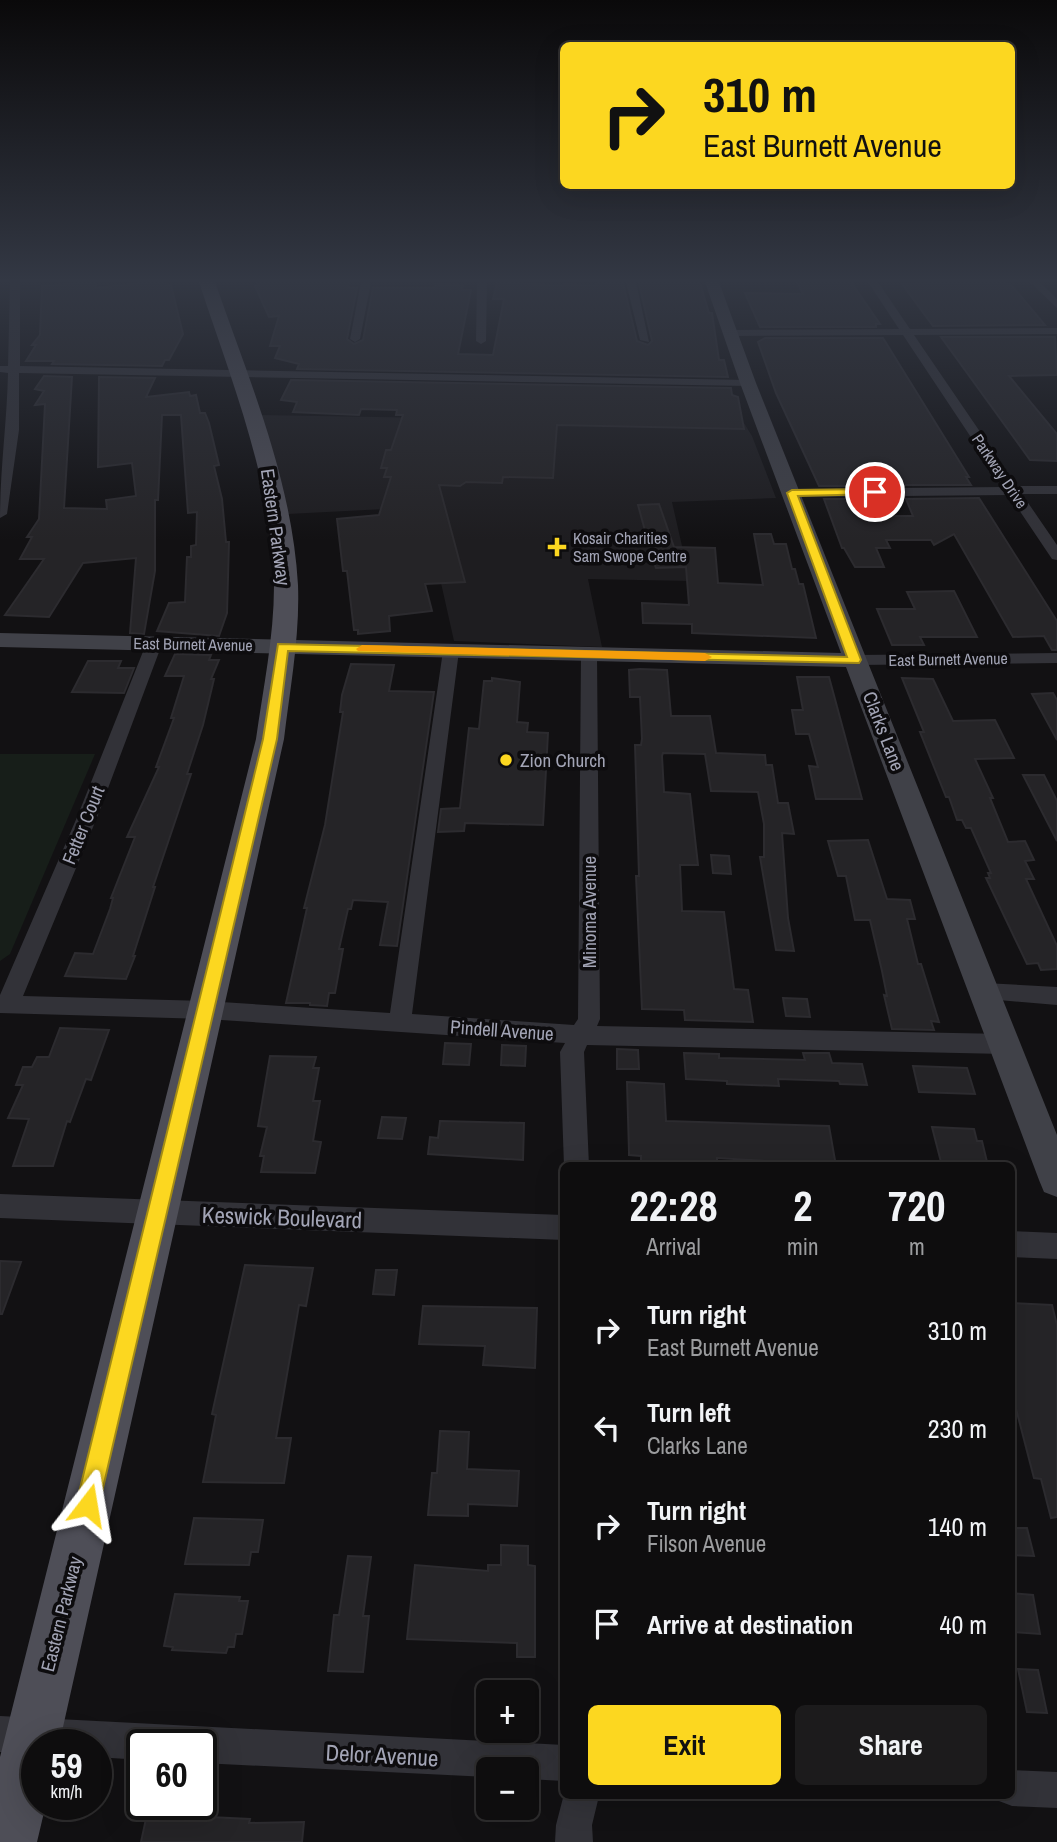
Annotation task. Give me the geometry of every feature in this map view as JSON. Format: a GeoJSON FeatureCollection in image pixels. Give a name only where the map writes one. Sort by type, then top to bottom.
{"type":"FeatureCollection","features":[{"type":"Feature","properties":{"kind":"main road","name":"Eastern Parkway"},"geometry":{"type":"LineString","coordinates":[[8,1842],[16,1735],[157,1212],[270,739],[282,647],[286,587],[277,504],[266,458],[235,368]]}},
{"type":"Feature","properties":{"kind":"street","name":"Clarks Lane"},"geometry":{"type":"LineString","coordinates":[[743,368],[1057,1180]]}},
{"type":"Feature","properties":{"kind":"street","name":"Parkway Drive"},"geometry":{"type":"LineString","coordinates":[[931,368],[1057,556]]}},
{"type":"Feature","properties":{"kind":"street"},"geometry":{"type":"LineString","coordinates":[[0,369],[748,383]]}},
{"type":"Feature","properties":{"kind":"street"},"geometry":{"type":"LineString","coordinates":[[0,514],[5,454],[13,430],[15,369]]}},
{"type":"Feature","properties":{"kind":"street"},"geometry":{"type":"LineString","coordinates":[[792,493],[1057,490]]}},
{"type":"Feature","properties":{"kind":"street","name":"East Burnett Avenue"},"geometry":{"type":"LineString","coordinates":[[0,640],[855,660],[1057,658]]}},
{"type":"Feature","properties":{"kind":"street","name":"Fetter Court"},"geometry":{"type":"LineString","coordinates":[[4,1004],[88,815],[154,644]]}},
{"type":"Feature","properties":{"kind":"street"},"geometry":{"type":"LineString","coordinates":[[400,1023],[452,651]]}},
{"type":"Feature","properties":{"kind":"street","name":"Minoma Avenue"},"geometry":{"type":"LineString","coordinates":[[576,1162],[572,1052],[589,1019],[589,654]]}},
{"type":"Feature","properties":{"kind":"street"},"geometry":{"type":"LineString","coordinates":[[984,992],[1057,996]]}},
{"type":"Feature","properties":{"kind":"street","name":"Pindell Avenue"},"geometry":{"type":"LineString","coordinates":[[4,1004],[205,1010],[581,1035],[1005,1044]]}},
{"type":"Feature","properties":{"kind":"street","name":"Keswick Boulevard"},"geometry":{"type":"LineString","coordinates":[[0,1206],[560,1227]]}},
{"type":"Feature","properties":{"kind":"street"},"geometry":{"type":"LineString","coordinates":[[1015,1244],[1057,1246]]}},
{"type":"Feature","properties":{"kind":"street","name":"Delor Avenue"},"geometry":{"type":"LineString","coordinates":[[16,1735],[126,1741]]}},
{"type":"Feature","properties":{"kind":"street","name":"Delor Avenue"},"geometry":{"type":"LineString","coordinates":[[217,1746],[560,1763]]}},
{"type":"Feature","properties":{"kind":"street"},"geometry":{"type":"LineString","coordinates":[[1015,1788],[1057,1790]]}},
{"type":"Feature","properties":{"kind":"street"},"geometry":{"type":"LineString","coordinates":[[574,1842],[573,1825],[580,1799]]}},
{"type":"Feature","properties":{"kind":"shaded area","name":"Kosair Charities Sam Swope Centre"},"geometry":{"type":"Polygon","coordinates":[[[260,415],[744,423],[752,436],[776,498],[672,502],[690,581],[588,579],[602,647],[454,641],[424,507],[288,514],[260,415]]]}},
{"type":"Feature","properties":{"kind":"shaded area"},"geometry":{"type":"Polygon","coordinates":[[[0,754],[95,754],[10,954],[0,961],[0,754]]]}},
{"type":"Feature","properties":{"kind":"building"},"geometry":{"type":"Polygon","coordinates":[[[726,368],[728,377],[297,369],[726,368]]]}},
{"type":"Feature","properties":{"kind":"building"},"geometry":{"type":"Polygon","coordinates":[[[767,368],[902,368],[969,477],[966,477],[971,485],[901,485],[899,481],[862,480],[864,486],[819,486],[767,368]]]}},
{"type":"Feature","properties":{"kind":"building"},"geometry":{"type":"Polygon","coordinates":[[[963,368],[1057,368],[1057,375],[1009,376],[1057,434],[1057,461],[1030,460],[963,368]]]}},
{"type":"Feature","properties":{"kind":"building"},"geometry":{"type":"Polygon","coordinates":[[[44,376],[72,377],[64,508],[107,509],[106,500],[136,496],[132,463],[98,467],[99,377],[155,378],[146,397],[189,392],[190,396],[196,395],[200,413],[205,413],[209,423],[219,465],[214,466],[222,499],[226,542],[229,542],[227,613],[219,636],[157,631],[169,603],[185,602],[187,557],[191,557],[191,546],[196,545],[197,512],[188,513],[181,415],[162,415],[158,500],[155,500],[155,571],[144,634],[130,633],[136,558],[83,563],[49,617],[5,615],[44,559],[20,559],[32,537],[27,537],[39,519],[45,404],[35,405],[44,391],[35,389],[44,376]]]}},
{"type":"Feature","properties":{"kind":"building"},"geometry":{"type":"Polygon","coordinates":[[[291,380],[731,388],[732,395],[738,397],[744,429],[557,425],[553,478],[503,477],[502,483],[466,482],[460,486],[439,485],[465,582],[425,584],[432,611],[389,616],[390,631],[358,634],[358,630],[354,630],[347,571],[343,571],[337,519],[379,515],[391,477],[384,477],[387,468],[381,468],[386,450],[391,450],[403,415],[396,415],[397,410],[361,409],[359,415],[293,412],[297,402],[281,400],[291,380]]]}},
{"type":"Feature","properties":{"kind":"building"},"geometry":{"type":"Polygon","coordinates":[[[979,498],[1057,621],[1057,650],[1052,650],[1044,636],[1013,637],[954,534],[934,545],[931,540],[886,540],[890,548],[876,548],[884,567],[855,567],[842,548],[824,499],[871,499],[878,516],[913,516],[906,499],[979,498]]]}},
{"type":"Feature","properties":{"kind":"building"},"geometry":{"type":"Polygon","coordinates":[[[659,504],[674,547],[715,548],[718,583],[763,585],[754,534],[771,534],[774,544],[786,544],[792,569],[795,569],[799,584],[803,584],[816,638],[692,633],[692,624],[643,623],[642,603],[689,605],[686,567],[656,568],[653,560],[638,505],[659,504]]]}},
{"type":"Feature","properties":{"kind":"building"},"geometry":{"type":"Polygon","coordinates":[[[954,591],[977,637],[920,637],[924,645],[892,645],[877,609],[915,609],[907,592],[954,591]]]}},
{"type":"Feature","properties":{"kind":"building"},"geometry":{"type":"Polygon","coordinates":[[[175,654],[211,655],[209,660],[219,660],[211,679],[214,679],[203,725],[187,774],[191,774],[153,887],[135,956],[126,979],[65,976],[75,953],[93,954],[135,837],[127,837],[159,767],[156,767],[174,718],[171,718],[184,676],[165,676],[175,654]]]}},
{"type":"Feature","properties":{"kind":"building"},"geometry":{"type":"Polygon","coordinates":[[[88,661],[121,661],[118,668],[134,668],[124,693],[72,692],[88,661]]]}},
{"type":"Feature","properties":{"kind":"building"},"geometry":{"type":"Polygon","coordinates":[[[351,664],[394,665],[389,691],[434,692],[397,946],[380,945],[388,902],[353,900],[351,909],[348,909],[339,949],[343,949],[335,993],[329,993],[327,1006],[286,1003],[307,908],[304,908],[325,825],[343,712],[340,712],[342,695],[351,664]]]}},
{"type":"Feature","properties":{"kind":"building"},"geometry":{"type":"Polygon","coordinates":[[[629,670],[667,670],[671,716],[710,716],[716,753],[765,755],[766,765],[772,765],[778,803],[788,803],[794,834],[782,833],[788,918],[794,951],[776,950],[760,857],[764,857],[764,824],[758,792],[711,791],[705,754],[663,753],[664,792],[690,794],[698,865],[680,865],[682,911],[724,912],[734,989],[748,990],[753,1022],[685,1020],[684,1010],[642,1009],[636,876],[639,876],[635,745],[641,745],[642,739],[640,697],[630,697],[629,670]]]}},
{"type":"Feature","properties":{"kind":"building"},"geometry":{"type":"Polygon","coordinates":[[[797,677],[829,677],[862,799],[816,799],[809,766],[818,767],[809,734],[796,734],[792,710],[803,710],[797,677]]]}},
{"type":"Feature","properties":{"kind":"building","name":"Zion Church"},"geometry":{"type":"Polygon","coordinates":[[[492,678],[520,682],[517,722],[528,723],[527,732],[548,733],[543,825],[465,823],[464,831],[438,832],[441,809],[460,808],[469,728],[479,729],[484,681],[492,681],[492,678]]]}},
{"type":"Feature","properties":{"kind":"building"},"geometry":{"type":"Polygon","coordinates":[[[902,678],[933,679],[953,721],[995,720],[1014,758],[975,759],[993,798],[990,798],[1008,842],[1025,841],[1034,860],[1025,861],[1034,879],[1026,879],[1057,946],[1057,969],[1041,970],[1038,963],[1027,964],[986,878],[990,878],[988,873],[991,873],[971,828],[966,828],[962,820],[957,820],[949,797],[946,797],[902,678]]]}},
{"type":"Feature","properties":{"kind":"building"},"geometry":{"type":"Polygon","coordinates":[[[1053,693],[1057,700],[1057,740],[1032,694],[1053,693]]]}},
{"type":"Feature","properties":{"kind":"building"},"geometry":{"type":"Polygon","coordinates":[[[1023,775],[1044,775],[1057,801],[1057,841],[1023,775]]]}},
{"type":"Feature","properties":{"kind":"building"},"geometry":{"type":"Polygon","coordinates":[[[868,840],[887,899],[910,900],[915,919],[907,919],[918,964],[921,964],[939,1022],[931,1021],[934,1030],[892,1029],[870,920],[855,920],[846,876],[838,876],[828,841],[868,840]]]}},
{"type":"Feature","properties":{"kind":"building"},"geometry":{"type":"Polygon","coordinates":[[[711,855],[729,856],[731,874],[713,873],[711,855]]]}},
{"type":"Feature","properties":{"kind":"building"},"geometry":{"type":"Polygon","coordinates":[[[783,998],[807,999],[810,1017],[786,1016],[783,998]]]}},
{"type":"Feature","properties":{"kind":"building"},"geometry":{"type":"Polygon","coordinates":[[[60,1028],[109,1030],[91,1080],[86,1079],[70,1122],[67,1121],[53,1166],[13,1166],[29,1119],[8,1118],[23,1085],[16,1085],[23,1067],[32,1067],[37,1057],[49,1057],[60,1028]]]}},
{"type":"Feature","properties":{"kind":"building"},"geometry":{"type":"Polygon","coordinates":[[[445,1043],[471,1044],[469,1065],[443,1064],[445,1043]]]}},
{"type":"Feature","properties":{"kind":"building"},"geometry":{"type":"Polygon","coordinates":[[[502,1045],[526,1046],[525,1066],[501,1065],[502,1045]]]}},
{"type":"Feature","properties":{"kind":"building"},"geometry":{"type":"Polygon","coordinates":[[[617,1049],[638,1050],[639,1069],[617,1069],[617,1049]]]}},
{"type":"Feature","properties":{"kind":"building"},"geometry":{"type":"Polygon","coordinates":[[[684,1053],[719,1054],[719,1058],[805,1060],[803,1053],[829,1053],[832,1063],[862,1064],[867,1085],[840,1084],[839,1081],[778,1079],[779,1086],[686,1079],[684,1053]]]}},
{"type":"Feature","properties":{"kind":"building"},"geometry":{"type":"Polygon","coordinates":[[[270,1056],[316,1057],[313,1068],[319,1068],[313,1101],[320,1101],[313,1141],[321,1142],[315,1173],[261,1172],[264,1156],[260,1156],[267,1127],[258,1126],[270,1056]]]}},
{"type":"Feature","properties":{"kind":"building"},"geometry":{"type":"Polygon","coordinates":[[[913,1066],[967,1068],[975,1094],[919,1092],[913,1066]]]}},
{"type":"Feature","properties":{"kind":"building"},"geometry":{"type":"Polygon","coordinates":[[[627,1082],[664,1084],[666,1121],[829,1126],[835,1162],[717,1158],[717,1162],[641,1162],[641,1156],[629,1155],[627,1082]]]}},
{"type":"Feature","properties":{"kind":"building"},"geometry":{"type":"Polygon","coordinates":[[[382,1117],[406,1118],[402,1139],[378,1138],[382,1117]]]}},
{"type":"Feature","properties":{"kind":"building"},"geometry":{"type":"Polygon","coordinates":[[[440,1121],[524,1123],[523,1160],[428,1154],[430,1137],[438,1138],[440,1121]]]}},
{"type":"Feature","properties":{"kind":"building"},"geometry":{"type":"Polygon","coordinates":[[[932,1127],[974,1129],[977,1141],[982,1141],[987,1162],[941,1162],[932,1127]]]}},
{"type":"Feature","properties":{"kind":"building"},"geometry":{"type":"Polygon","coordinates":[[[0,1261],[21,1262],[2,1314],[0,1314],[0,1261]]]}},
{"type":"Feature","properties":{"kind":"building"},"geometry":{"type":"Polygon","coordinates":[[[245,1265],[313,1268],[306,1306],[299,1305],[276,1438],[291,1438],[284,1483],[203,1482],[216,1415],[212,1414],[245,1265]]]}},
{"type":"Feature","properties":{"kind":"building"},"geometry":{"type":"Polygon","coordinates":[[[376,1270],[397,1270],[394,1295],[373,1294],[376,1270]]]}},
{"type":"Feature","properties":{"kind":"building"},"geometry":{"type":"Polygon","coordinates":[[[1015,1303],[1052,1305],[1057,1325],[1057,1517],[1051,1518],[1041,1479],[1034,1478],[1015,1405],[1015,1303]]]}},
{"type":"Feature","properties":{"kind":"building"},"geometry":{"type":"Polygon","coordinates":[[[423,1306],[537,1308],[535,1368],[483,1365],[485,1346],[419,1344],[423,1306]]]}},
{"type":"Feature","properties":{"kind":"building"},"geometry":{"type":"Polygon","coordinates":[[[440,1431],[469,1432],[467,1469],[519,1471],[517,1506],[468,1504],[468,1516],[428,1515],[432,1473],[437,1473],[440,1431]]]}},
{"type":"Feature","properties":{"kind":"building"},"geometry":{"type":"Polygon","coordinates":[[[194,1518],[263,1520],[258,1552],[251,1552],[249,1565],[185,1564],[194,1518]]]}},
{"type":"Feature","properties":{"kind":"building"},"geometry":{"type":"Polygon","coordinates":[[[1015,1528],[1027,1528],[1034,1556],[1015,1555],[1015,1528]]]}},
{"type":"Feature","properties":{"kind":"building"},"geometry":{"type":"Polygon","coordinates":[[[501,1545],[528,1546],[528,1565],[535,1566],[535,1657],[517,1657],[517,1643],[407,1639],[415,1565],[488,1571],[488,1565],[501,1565],[501,1545]]]}},
{"type":"Feature","properties":{"kind":"building"},"geometry":{"type":"Polygon","coordinates":[[[348,1556],[371,1557],[363,1616],[369,1616],[363,1672],[328,1671],[334,1615],[339,1615],[348,1556]]]}},
{"type":"Feature","properties":{"kind":"building"},"geometry":{"type":"Polygon","coordinates":[[[1015,1593],[1033,1595],[1040,1634],[1015,1632],[1015,1593]]]}},
{"type":"Feature","properties":{"kind":"building"},"geometry":{"type":"Polygon","coordinates":[[[175,1594],[240,1597],[239,1601],[248,1601],[242,1634],[236,1634],[234,1647],[228,1647],[226,1653],[172,1650],[173,1647],[164,1646],[175,1594]]]}},
{"type":"Feature","properties":{"kind":"building"},"geometry":{"type":"Polygon","coordinates":[[[1018,1669],[1038,1670],[1047,1713],[1027,1712],[1018,1669]]]}},
{"type":"Feature","properties":{"kind":"building"},"geometry":{"type":"Polygon","coordinates":[[[217,1817],[250,1819],[249,1823],[304,1822],[302,1842],[141,1842],[146,1820],[217,1820],[217,1817]]]}},
{"type":"Feature","properties":{"kind":"slow traffic"},"geometry":{"type":"LineString","coordinates":[[362,649],[705,657]]}},
{"type":"Feature","properties":{"kind":"place","name":"Kosair Charities Sam Swope Centre"},"geometry":{"type":"Point","coordinates":[557,547]}},
{"type":"Feature","properties":{"kind":"place","name":"Zion Church"},"geometry":{"type":"Point","coordinates":[506,760]}},
{"type":"Feature","properties":{"kind":"route"},"geometry":{"type":"LineString","coordinates":[[88,1505],[270,739],[282,647],[855,660],[792,493],[875,492]]}}]}
